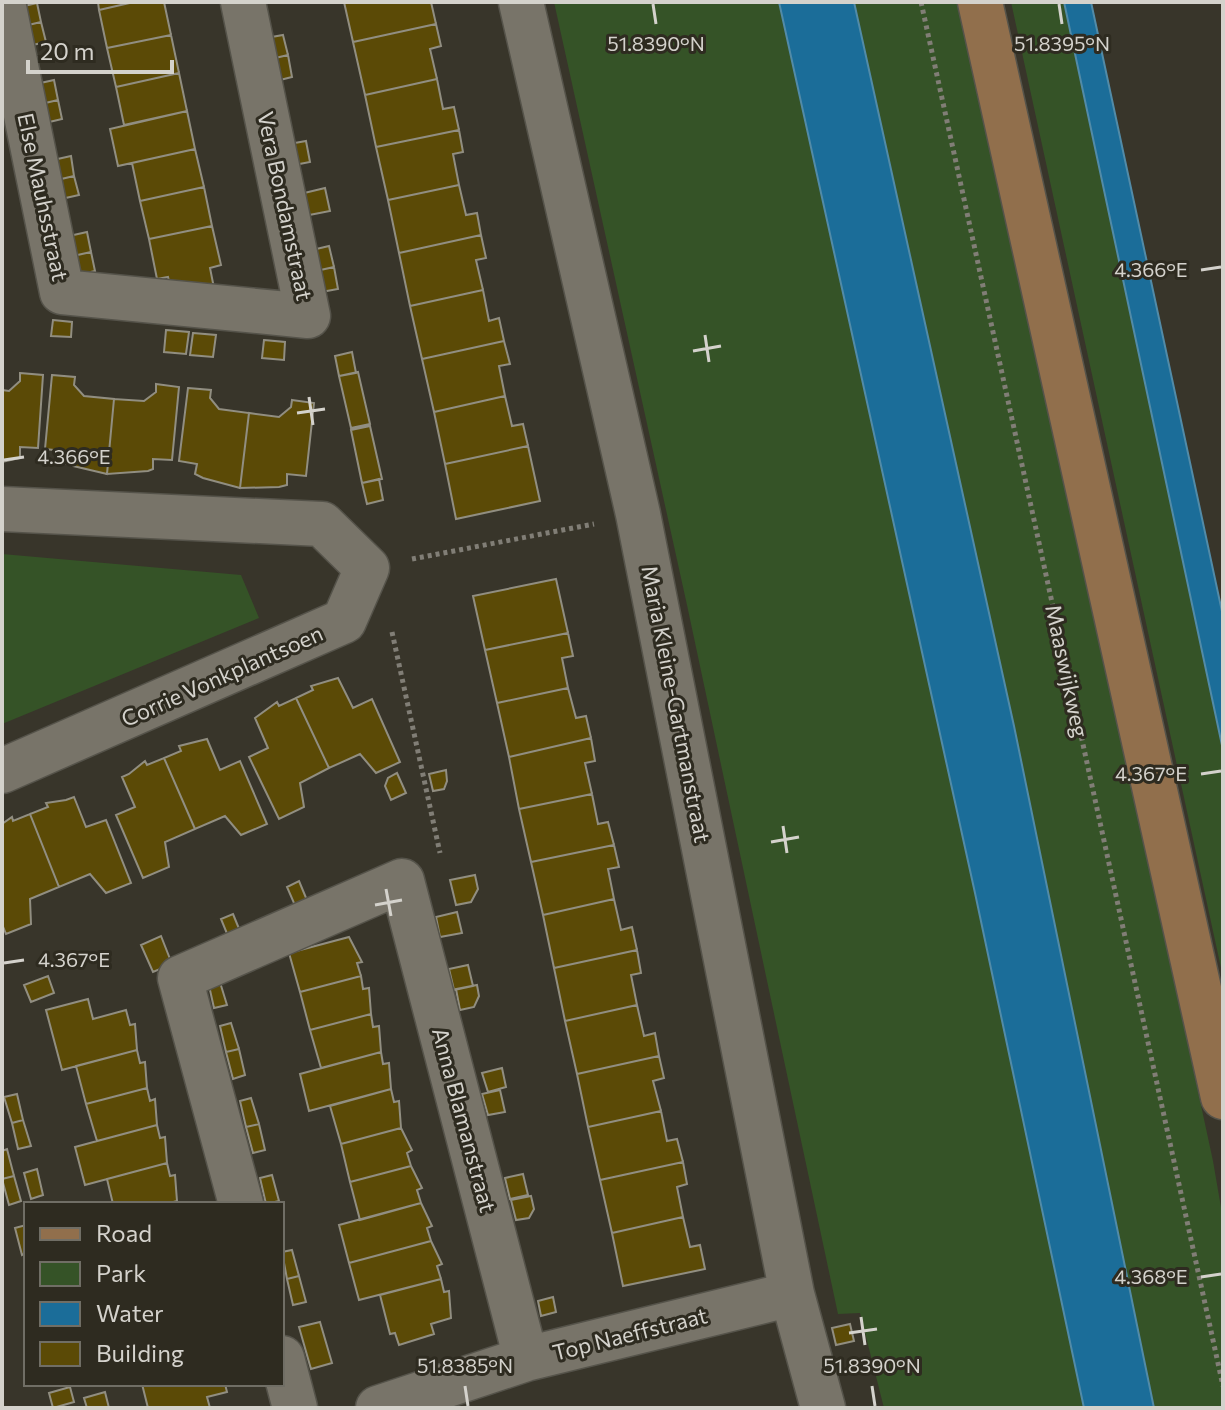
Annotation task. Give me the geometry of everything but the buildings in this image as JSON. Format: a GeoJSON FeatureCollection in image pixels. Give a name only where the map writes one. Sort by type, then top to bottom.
{"type":"FeatureCollection","features":[{"type":"Feature","properties":{"kind":"street","name":"Else Mauhsstraat"},"geometry":{"type":"LineString","coordinates":[[3,2],[62,292],[308,316]]}},
{"type":"Feature","properties":{"kind":"street","name":"Vera Bondamstraat"},"geometry":{"type":"LineString","coordinates":[[243,2],[308,316]]}},
{"type":"Feature","properties":{"kind":"street","name":"Maria Kleine-Gartmanstraat"},"geometry":{"type":"LineString","coordinates":[[521,2],[638,514],[792,1294],[823,1408]]}},
{"type":"Feature","properties":{"kind":"street"},"geometry":{"type":"LineString","coordinates":[[980,2],[1223,1097]]}},
{"type":"Feature","properties":{"kind":"street"},"geometry":{"type":"LineString","coordinates":[[2,509],[322,524],[367,568]]}},
{"type":"Feature","properties":{"kind":"street","name":"Corrie Vonkplantsoen"},"geometry":{"type":"LineString","coordinates":[[2,771],[344,621],[367,568]]}},
{"type":"Feature","properties":{"kind":"street"},"geometry":{"type":"LineString","coordinates":[[240,1202],[180,978],[402,881]]}},
{"type":"Feature","properties":{"kind":"street","name":"Anna Blamanstraat"},"geometry":{"type":"LineString","coordinates":[[402,881],[526,1359]]}},
{"type":"Feature","properties":{"kind":"street","name":"Top Naeffstraat"},"geometry":{"type":"LineString","coordinates":[[378,1408],[526,1359],[792,1294]]}},
{"type":"Feature","properties":{"kind":"street"},"geometry":{"type":"LineString","coordinates":[[284,1366],[295,1408]]}},
{"type":"Feature","properties":{"kind":"path","name":"Maaswijkweg"},"geometry":{"type":"LineString","coordinates":[[921,2],[1223,1386]]}},
{"type":"Feature","properties":{"kind":"path"},"geometry":{"type":"LineString","coordinates":[[402,881],[442,860],[394,638],[367,568],[638,514]]}},
{"type":"Feature","properties":{"kind":"green space"},"geometry":{"type":"Polygon","coordinates":[[[554,2],[779,2],[975,893],[1084,1408],[884,1408],[860,1313],[838,1314],[687,605],[554,2]]]}},
{"type":"Feature","properties":{"kind":"green space"},"geometry":{"type":"Polygon","coordinates":[[[854,2],[964,2],[1213,1161],[1223,1219],[1223,1408],[1154,1408],[1014,726],[854,2]]]}},
{"type":"Feature","properties":{"kind":"green space"},"geometry":{"type":"Polygon","coordinates":[[[1011,2],[1064,2],[1223,750],[1223,977],[1011,2]]]}},
{"type":"Feature","properties":{"kind":"green space"},"geometry":{"type":"Polygon","coordinates":[[[2,554],[241,575],[259,618],[2,724],[2,554]]]}},
{"type":"Feature","properties":{"kind":"water"},"geometry":{"type":"Polygon","coordinates":[[[779,2],[854,2],[1014,726],[1154,1408],[1084,1408],[975,893],[779,2]]]}},
{"type":"Feature","properties":{"kind":"water"},"geometry":{"type":"Polygon","coordinates":[[[1064,2],[1091,2],[1223,616],[1223,750],[1064,2]]]}}]}
